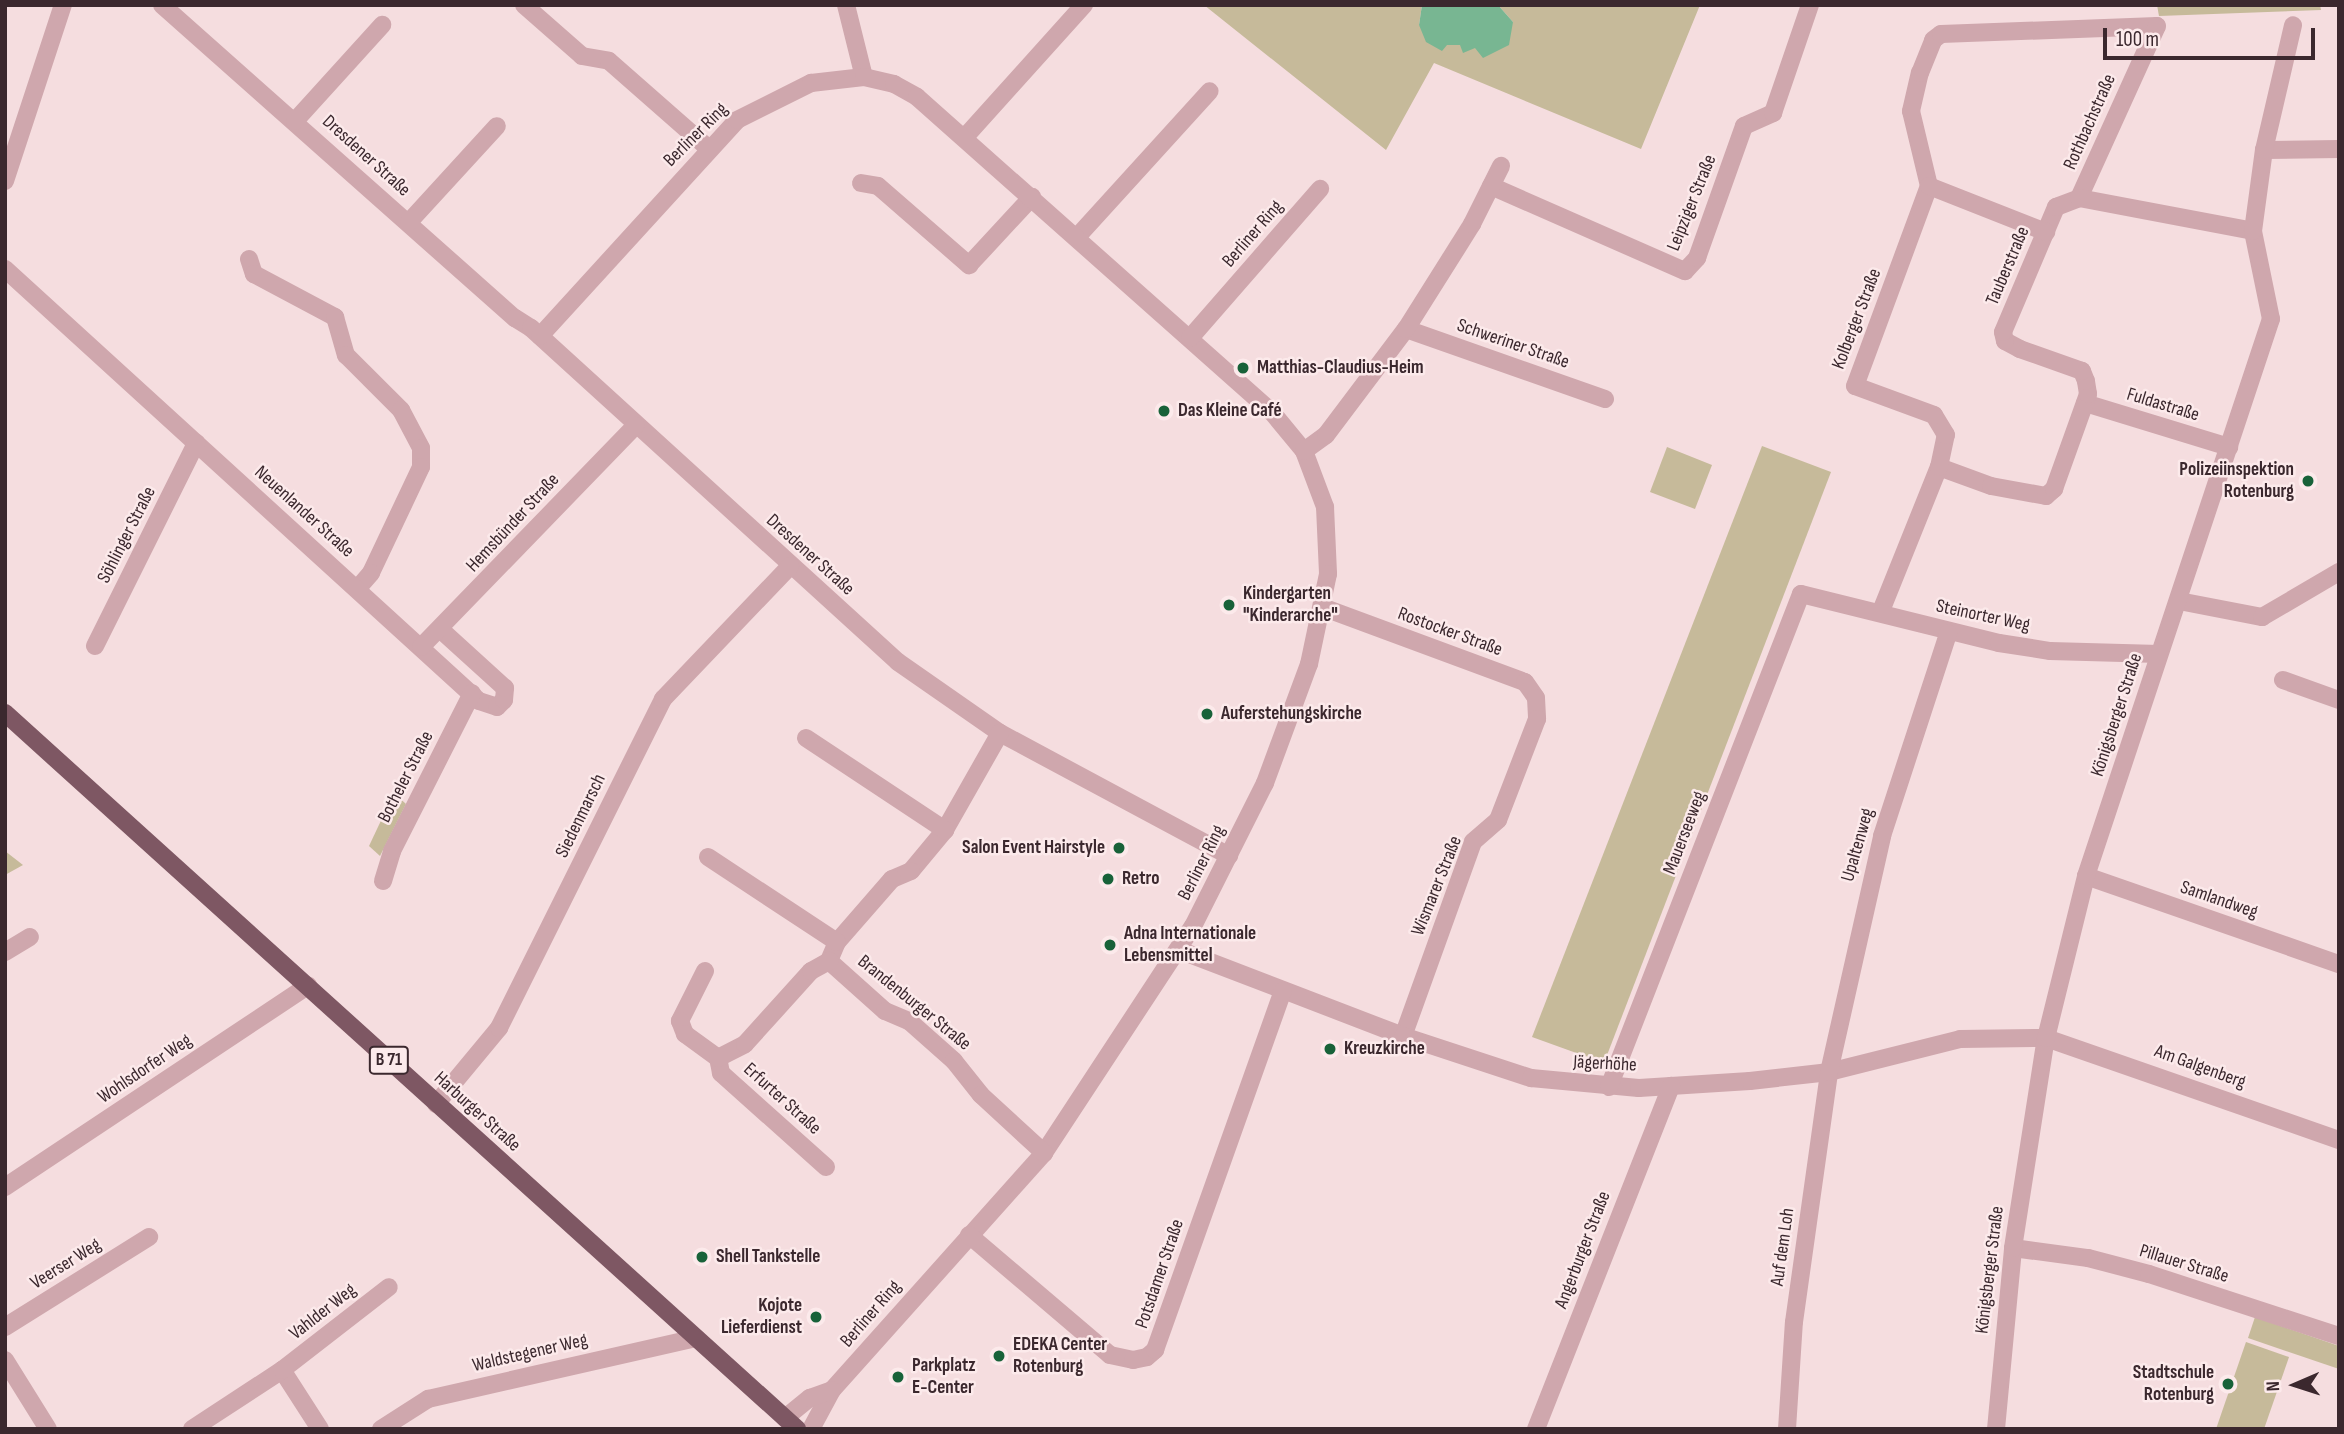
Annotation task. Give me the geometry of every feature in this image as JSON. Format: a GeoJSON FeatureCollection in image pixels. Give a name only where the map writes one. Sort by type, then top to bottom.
{"type":"FeatureCollection","features":[{"type":"Feature","properties":{"kind":"main road","name":"Harburger Straße"},"geometry":{"type":"LineString","coordinates":[[5,713],[791,1423]]}},
{"type":"Feature","properties":{"kind":"street"},"geometry":{"type":"LineString","coordinates":[[5,181],[64,5]]}},
{"type":"Feature","properties":{"kind":"street","name":"Dresdener Straße"},"geometry":{"type":"LineString","coordinates":[[162,5],[540,336],[635,426],[898,662],[1000,733],[1229,856]]}},
{"type":"Feature","properties":{"kind":"street"},"geometry":{"type":"LineString","coordinates":[[524,5],[582,56],[609,61],[709,149]]}},
{"type":"Feature","properties":{"kind":"street"},"geometry":{"type":"LineString","coordinates":[[846,5],[864,77]]}},
{"type":"Feature","properties":{"kind":"street"},"geometry":{"type":"LineString","coordinates":[[965,137],[1084,5]]}},
{"type":"Feature","properties":{"kind":"street","name":"Leipziger Straße"},"geometry":{"type":"LineString","coordinates":[[1492,186],[1685,271],[1697,258],[1744,127],[1773,113],[1810,5]]}},
{"type":"Feature","properties":{"kind":"street","name":"Dresdener Straße"},"geometry":{"type":"LineString","coordinates":[[295,121],[382,25]]}},
{"type":"Feature","properties":{"kind":"street","name":"Königsberger Straße"},"geometry":{"type":"LineString","coordinates":[[1996,1429],[2013,1248],[2046,1038],[2085,876],[2271,319],[2253,231],[2264,150],[2293,25]]}},
{"type":"Feature","properties":{"kind":"street","name":"Rothbachstraße"},"geometry":{"type":"LineString","coordinates":[[1929,187],[1911,111],[1920,73],[1933,40],[1941,34],[2157,26],[2079,198]]}},
{"type":"Feature","properties":{"kind":"street","name":"Berliner Ring"},"geometry":{"type":"LineString","coordinates":[[540,336],[737,120],[788,92],[833,78],[864,77],[894,84],[917,97],[1190,338],[1271,411],[1304,451],[1319,486],[1329,528],[1322,607],[1296,705],[1229,856],[1179,950],[1044,1153],[832,1390],[811,1429]]}},
{"type":"Feature","properties":{"kind":"street"},"geometry":{"type":"LineString","coordinates":[[1077,237],[1210,91]]}},
{"type":"Feature","properties":{"kind":"street","name":"Dresdener Straße"},"geometry":{"type":"LineString","coordinates":[[409,222],[497,126]]}},
{"type":"Feature","properties":{"kind":"street"},"geometry":{"type":"LineString","coordinates":[[2264,150],[2339,149]]}},
{"type":"Feature","properties":{"kind":"street"},"geometry":{"type":"LineString","coordinates":[[1304,451],[1326,435],[1406,329],[1492,186],[1501,166]]}},
{"type":"Feature","properties":{"kind":"street"},"geometry":{"type":"LineString","coordinates":[[861,183],[878,186],[969,265],[1032,197]]}},
{"type":"Feature","properties":{"kind":"street"},"geometry":{"type":"LineString","coordinates":[[1929,187],[2046,232]]}},
{"type":"Feature","properties":{"kind":"street","name":"Kolberger Straße"},"geometry":{"type":"LineString","coordinates":[[1881,611],[1939,467],[1946,435],[1934,415],[1855,386],[1929,187]]}},
{"type":"Feature","properties":{"kind":"street","name":"Berliner Ring"},"geometry":{"type":"LineString","coordinates":[[1190,338],[1320,189]]}},
{"type":"Feature","properties":{"kind":"street"},"geometry":{"type":"LineString","coordinates":[[2079,198],[2253,231]]}},
{"type":"Feature","properties":{"kind":"street","name":"Tauberstraße"},"geometry":{"type":"LineString","coordinates":[[1939,467],[1991,486],[2046,496],[2054,489],[2088,394],[2082,371],[2020,349],[2006,341],[2003,332],[2056,207],[2079,198]]}},
{"type":"Feature","properties":{"kind":"street"},"geometry":{"type":"LineString","coordinates":[[249,259],[254,274],[335,317],[346,355],[401,410],[422,448],[421,467],[371,573],[357,589]]}},
{"type":"Feature","properties":{"kind":"street","name":"Neuenlander Straße"},"geometry":{"type":"LineString","coordinates":[[5,269],[472,693],[496,707],[504,700],[505,688],[441,630]]}},
{"type":"Feature","properties":{"kind":"street","name":"Schweriner Straße"},"geometry":{"type":"LineString","coordinates":[[1406,329],[1605,399]]}},
{"type":"Feature","properties":{"kind":"street","name":"Fuldastraße"},"geometry":{"type":"LineString","coordinates":[[2085,403],[2229,447]]}},
{"type":"Feature","properties":{"kind":"street","name":"Hemsbünder Straße"},"geometry":{"type":"LineString","coordinates":[[421,647],[441,630],[635,426]]}},
{"type":"Feature","properties":{"kind":"street","name":"Söhlinger Straße"},"geometry":{"type":"LineString","coordinates":[[94,646],[196,443]]}},
{"type":"Feature","properties":{"kind":"street","name":"Siedenmarsch"},"geometry":{"type":"LineString","coordinates":[[436,1104],[499,1028],[663,699],[790,566]]}},
{"type":"Feature","properties":{"kind":"street"},"geometry":{"type":"LineString","coordinates":[[2179,601],[2262,617],[2339,572]]}},
{"type":"Feature","properties":{"kind":"street","name":"Steinorter Weg"},"geometry":{"type":"LineString","coordinates":[[1801,594],[1881,611],[1948,634],[2050,650],[2160,654]]}},
{"type":"Feature","properties":{"kind":"street","name":"Mauerseeweg"},"geometry":{"type":"LineString","coordinates":[[1609,1087],[1801,594]]}},
{"type":"Feature","properties":{"kind":"street","name":"Rostocker Straße"},"geometry":{"type":"LineString","coordinates":[[1322,607],[1525,682],[1536,698],[1537,719]]}},
{"type":"Feature","properties":{"kind":"street","name":"Upaltenweg"},"geometry":{"type":"LineString","coordinates":[[1829,1072],[1882,836],[1948,634]]}},
{"type":"Feature","properties":{"kind":"street"},"geometry":{"type":"LineString","coordinates":[[2283,680],[2339,700]]}},
{"type":"Feature","properties":{"kind":"street","name":"Botheler Straße"},"geometry":{"type":"LineString","coordinates":[[383,881],[392,851],[472,693]]}},
{"type":"Feature","properties":{"kind":"street","name":"Wismarer Straße"},"geometry":{"type":"LineString","coordinates":[[1403,1036],[1473,842],[1498,820],[1537,719]]}},
{"type":"Feature","properties":{"kind":"street","name":"Brandenburger Straße"},"geometry":{"type":"LineString","coordinates":[[1000,733],[945,830],[911,871],[892,880],[837,942],[829,961],[885,1011],[909,1021],[954,1061],[981,1095],[1044,1153]]}},
{"type":"Feature","properties":{"kind":"street"},"geometry":{"type":"LineString","coordinates":[[806,738],[945,830]]}},
{"type":"Feature","properties":{"kind":"street","name":"Brandenburger Straße"},"geometry":{"type":"LineString","coordinates":[[708,857],[837,942]]}},
{"type":"Feature","properties":{"kind":"street","name":"Samlandweg"},"geometry":{"type":"LineString","coordinates":[[2085,876],[2339,964]]}},
{"type":"Feature","properties":{"kind":"street"},"geometry":{"type":"LineString","coordinates":[[5,952],[30,937]]}},
{"type":"Feature","properties":{"kind":"street","name":"Jägerhöhe"},"geometry":{"type":"LineString","coordinates":[[1179,950],[1403,1036],[1531,1078],[1609,1087],[1671,1086],[1829,1072],[1960,1039],[2046,1038]]}},
{"type":"Feature","properties":{"kind":"street","name":"Erfurter Straße"},"geometry":{"type":"LineString","coordinates":[[718,1058],[745,1044],[811,971],[829,961]]}},
{"type":"Feature","properties":{"kind":"street","name":"Erfurter Straße"},"geometry":{"type":"LineString","coordinates":[[705,971],[680,1021],[685,1034],[718,1058],[721,1073],[826,1167]]}},
{"type":"Feature","properties":{"kind":"street","name":"Wohlsdorfer Weg"},"geometry":{"type":"LineString","coordinates":[[7,1183],[308,986]]}},
{"type":"Feature","properties":{"kind":"street","name":"Potsdamer Straße"},"geometry":{"type":"LineString","coordinates":[[969,1235],[1110,1355],[1133,1360],[1147,1357],[1155,1350],[1283,991]]}},
{"type":"Feature","properties":{"kind":"street","name":"Am Galgenberg"},"geometry":{"type":"LineString","coordinates":[[2046,1038],[2339,1140]]}},
{"type":"Feature","properties":{"kind":"street","name":"Auf dem Loh"},"geometry":{"type":"LineString","coordinates":[[1787,1429],[1794,1322],[1829,1072]]}},
{"type":"Feature","properties":{"kind":"street","name":"Angerburger Straße"},"geometry":{"type":"LineString","coordinates":[[1536,1429],[1671,1086]]}},
{"type":"Feature","properties":{"kind":"street","name":"Veerser Weg"},"geometry":{"type":"LineString","coordinates":[[5,1327],[149,1237]]}},
{"type":"Feature","properties":{"kind":"street","name":"Pillauer Straße"},"geometry":{"type":"LineString","coordinates":[[2013,1248],[2088,1258],[2149,1274],[2339,1336]]}},
{"type":"Feature","properties":{"kind":"street","name":"Vahlder Weg"},"geometry":{"type":"LineString","coordinates":[[192,1429],[282,1370],[389,1287]]}},
{"type":"Feature","properties":{"kind":"street","name":"Waldstegener Weg"},"geometry":{"type":"LineString","coordinates":[[381,1429],[428,1399],[696,1338]]}},
{"type":"Feature","properties":{"kind":"street"},"geometry":{"type":"LineString","coordinates":[[5,1360],[48,1429]]}},
{"type":"Feature","properties":{"kind":"street"},"geometry":{"type":"LineString","coordinates":[[282,1370],[320,1429]]}},
{"type":"Feature","properties":{"kind":"street","name":"Berliner Ring"},"geometry":{"type":"LineString","coordinates":[[791,1423],[810,1398],[832,1390]]}},
{"type":"Feature","properties":{"kind":"shaded area"},"geometry":{"type":"Polygon","coordinates":[[[1204,5],[1422,5],[1419,25],[1447,45],[1460,45],[1513,22],[1498,5],[1700,5],[1641,149],[1434,63],[1386,150],[1204,5]]]}},
{"type":"Feature","properties":{"kind":"shaded area"},"geometry":{"type":"Polygon","coordinates":[[[1422,5],[1498,5],[1513,22],[1509,45],[1483,58],[1475,48],[1463,53],[1460,45],[1447,45],[1442,51],[1426,42],[1419,25],[1422,5]]]}},
{"type":"Feature","properties":{"kind":"shaded area"},"geometry":{"type":"Polygon","coordinates":[[[2157,5],[2320,5],[2321,10],[2159,16],[2157,5]]]}},
{"type":"Feature","properties":{"kind":"shaded area"},"geometry":{"type":"Polygon","coordinates":[[[1762,446],[1831,472],[1604,1063],[1532,1037],[1762,446]]]}},
{"type":"Feature","properties":{"kind":"shaded area"},"geometry":{"type":"Polygon","coordinates":[[[1667,447],[1712,465],[1695,509],[1650,492],[1667,447]]]}},
{"type":"Feature","properties":{"kind":"shaded area"},"geometry":{"type":"Polygon","coordinates":[[[394,793],[406,804],[380,856],[369,846],[394,793]]]}},
{"type":"Feature","properties":{"kind":"shaded area"},"geometry":{"type":"Polygon","coordinates":[[[5,851],[23,865],[5,875],[5,851]]]}},
{"type":"Feature","properties":{"kind":"shaded area"},"geometry":{"type":"Polygon","coordinates":[[[2255,1317],[2339,1346],[2339,1369],[2248,1338],[2255,1317]]]}},
{"type":"Feature","properties":{"kind":"shaded area"},"geometry":{"type":"Polygon","coordinates":[[[2246,1342],[2289,1357],[2264,1429],[2216,1429],[2246,1342]]]}},
{"type":"Feature","properties":{"kind":"place","name":"Matthias-Claudius-Heim"},"geometry":{"type":"Point","coordinates":[1243,368]}},
{"type":"Feature","properties":{"kind":"place","name":"Das Kleine Café"},"geometry":{"type":"Point","coordinates":[1164,411]}},
{"type":"Feature","properties":{"kind":"place","name":"Polizeiinspektion Rotenburg"},"geometry":{"type":"Point","coordinates":[2308,481]}},
{"type":"Feature","properties":{"kind":"place","name":"Kindergarten \"Kinderarche\""},"geometry":{"type":"Point","coordinates":[1229,605]}},
{"type":"Feature","properties":{"kind":"place","name":"Auferstehungskirche"},"geometry":{"type":"Point","coordinates":[1207,714]}},
{"type":"Feature","properties":{"kind":"place","name":"Salon Event Hairstyle"},"geometry":{"type":"Point","coordinates":[1119,848]}},
{"type":"Feature","properties":{"kind":"place","name":"Retro"},"geometry":{"type":"Point","coordinates":[1108,879]}},
{"type":"Feature","properties":{"kind":"place","name":"Adna Internationale Lebensmittel"},"geometry":{"type":"Point","coordinates":[1110,945]}},
{"type":"Feature","properties":{"kind":"place","name":"Kreuzkirche"},"geometry":{"type":"Point","coordinates":[1330,1049]}},
{"type":"Feature","properties":{"kind":"place","name":"Shell Tankstelle"},"geometry":{"type":"Point","coordinates":[702,1257]}},
{"type":"Feature","properties":{"kind":"place","name":"Kojote Lieferdienst"},"geometry":{"type":"Point","coordinates":[816,1317]}},
{"type":"Feature","properties":{"kind":"place","name":"EDEKA Center Rotenburg"},"geometry":{"type":"Point","coordinates":[999,1356]}},
{"type":"Feature","properties":{"kind":"place","name":"Parkplatz E-Center"},"geometry":{"type":"Point","coordinates":[898,1377]}},
{"type":"Feature","properties":{"kind":"place","name":"Stadtschule Rotenburg"},"geometry":{"type":"Point","coordinates":[2228,1384]}}]}
